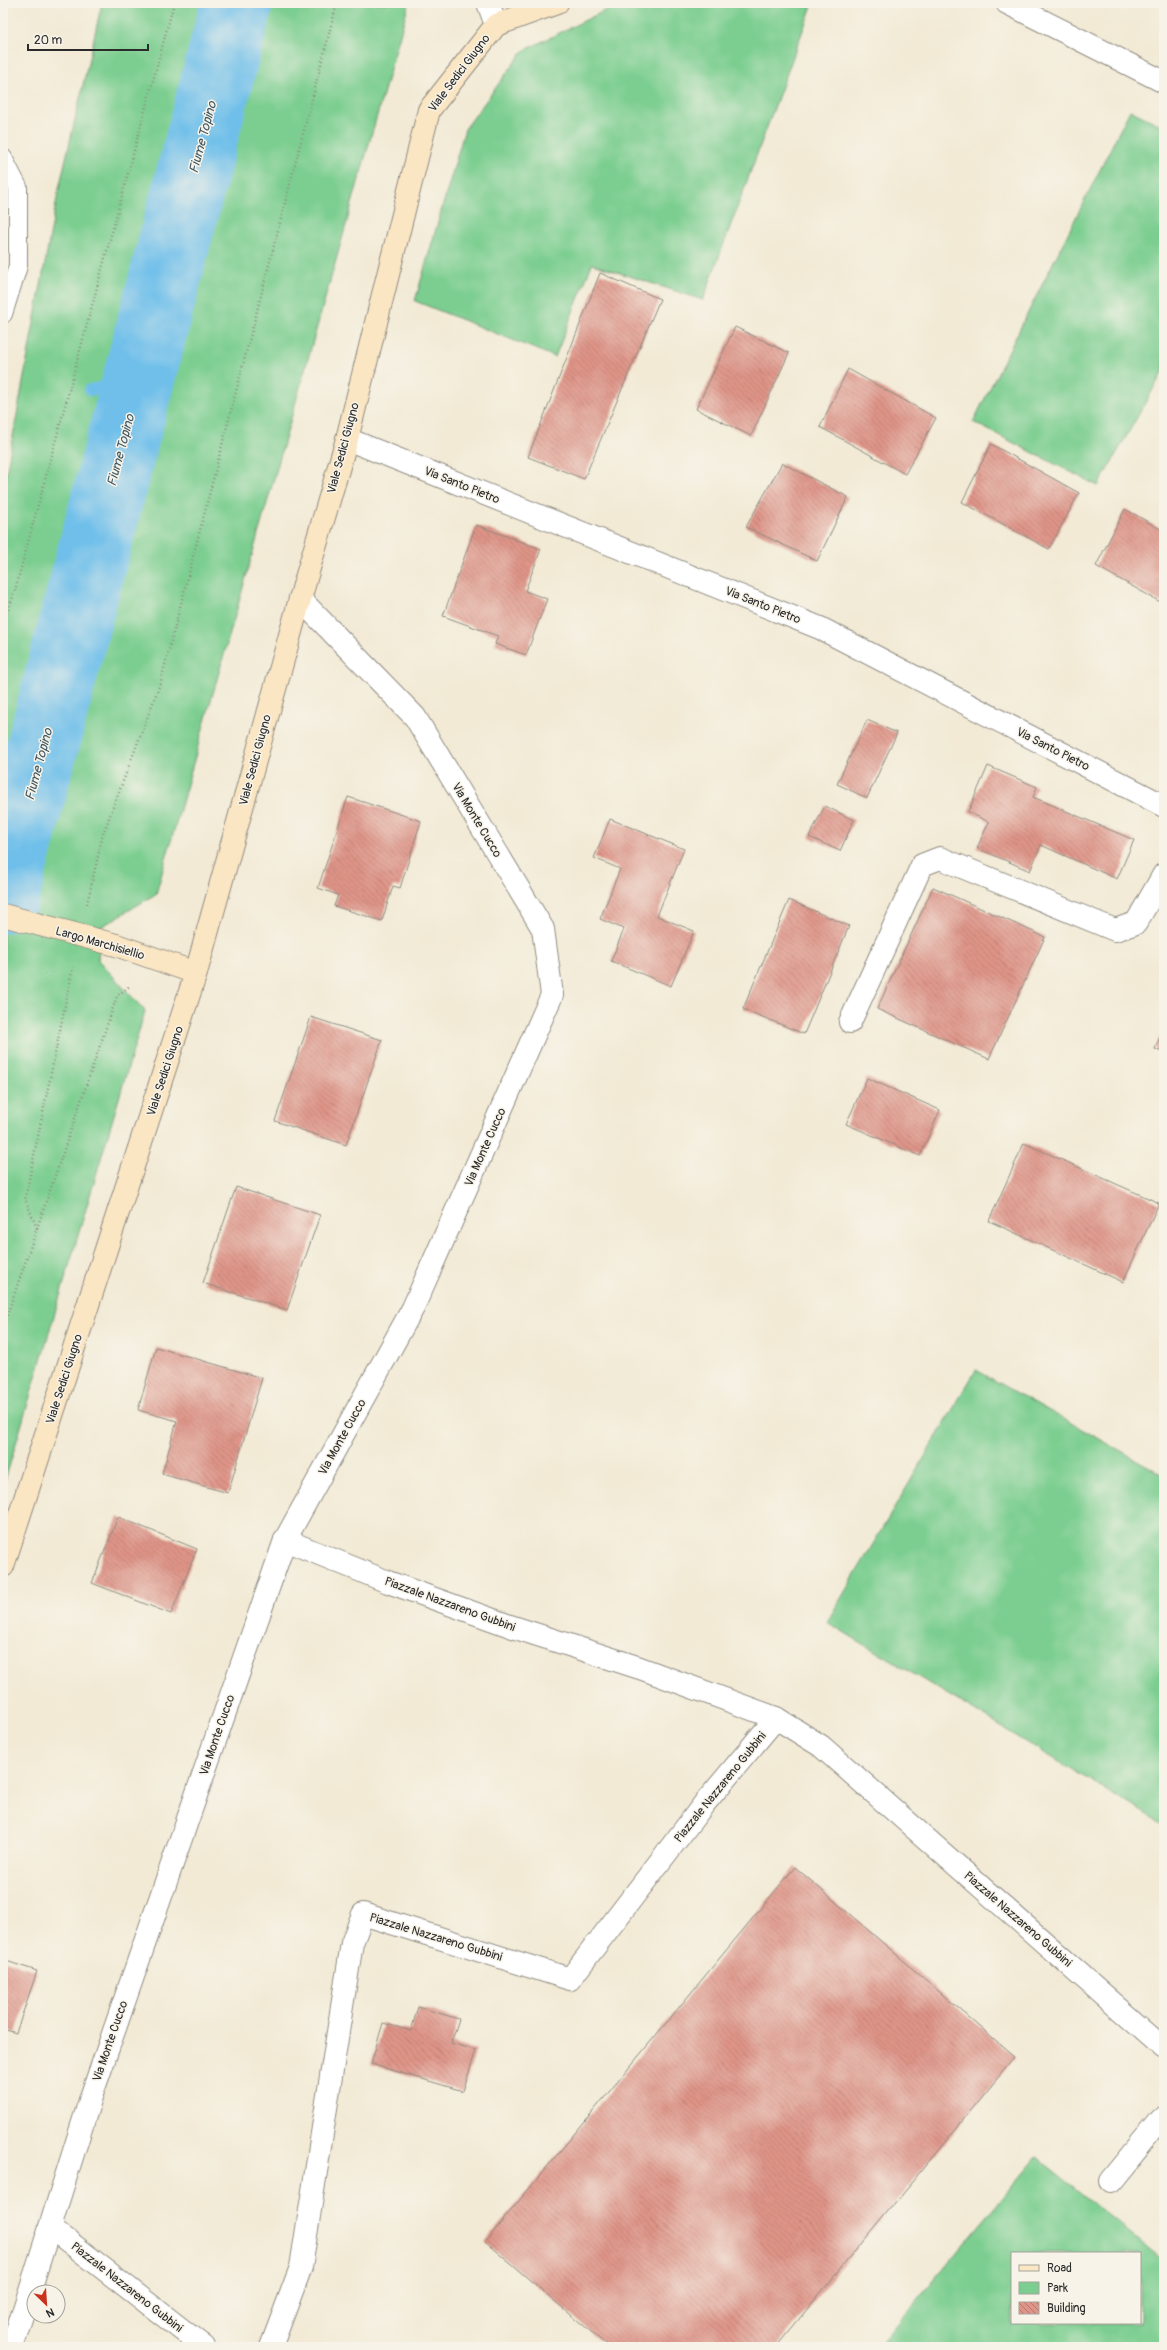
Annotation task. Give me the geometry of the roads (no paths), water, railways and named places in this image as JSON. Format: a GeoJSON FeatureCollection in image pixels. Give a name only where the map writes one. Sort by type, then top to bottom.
{"type":"FeatureCollection","features":[{"type":"Feature","properties":{"kind":"street"},"geometry":{"type":"LineString","coordinates":[[488,3],[496,25]]}},
{"type":"Feature","properties":{"kind":"street","name":"Viale Sedici Giugno"},"geometry":{"type":"LineString","coordinates":[[3,1566],[196,973],[300,599],[347,439],[429,110],[496,25],[557,3]]}},
{"type":"Feature","properties":{"kind":"street"},"geometry":{"type":"LineString","coordinates":[[1007,3],[1164,82]]}},
{"type":"Feature","properties":{"kind":"street","name":"Via Santo Pietro"},"geometry":{"type":"LineString","coordinates":[[347,439],[820,628],[1164,806]]}},
{"type":"Feature","properties":{"kind":"street","name":"Via Monte Cucco"},"geometry":{"type":"LineString","coordinates":[[12,2347],[91,2097],[285,1540],[413,1308],[552,995],[543,929],[415,717],[300,599]]}},
{"type":"Feature","properties":{"kind":"street"},"geometry":{"type":"LineString","coordinates":[[850,1022],[922,865],[940,858],[1116,930],[1136,923],[1164,874]]}},
{"type":"Feature","properties":{"kind":"street","name":"Largo Marchisiellio"},"geometry":{"type":"LineString","coordinates":[[3,915],[116,945],[196,973]]}},
{"type":"Feature","properties":{"kind":"street","name":"Piazzale Nazzareno Gubbini"},"geometry":{"type":"LineString","coordinates":[[285,1540],[388,1582],[510,1626],[640,1668],[776,1718],[821,1746],[1164,2048]]}},
{"type":"Feature","properties":{"kind":"street","name":"Piazzale Nazzareno Gubbini"},"geometry":{"type":"LineString","coordinates":[[271,2347],[301,2267],[352,1943],[363,1914],[570,1979],[704,1804],[776,1718]]}},
{"type":"Feature","properties":{"kind":"street"},"geometry":{"type":"LineString","coordinates":[[1111,2181],[1164,2116]]}},
{"type":"Feature","properties":{"kind":"street","name":"Piazzale Nazzareno Gubbini"},"geometry":{"type":"LineString","coordinates":[[50,2226],[204,2347]]}},
{"type":"Feature","properties":{"kind":"lane"},"geometry":{"type":"LineString","coordinates":[[3,158],[18,187],[18,266],[3,314]]}},
{"type":"Feature","properties":{"kind":"waterway","name":"Fiume Topino"},"geometry":{"type":"LineString","coordinates":[[3,897],[237,3]]}},
{"type":"Feature","properties":{"kind":"waterway"},"geometry":{"type":"LineString","coordinates":[[90,390],[138,381]]}}]}
